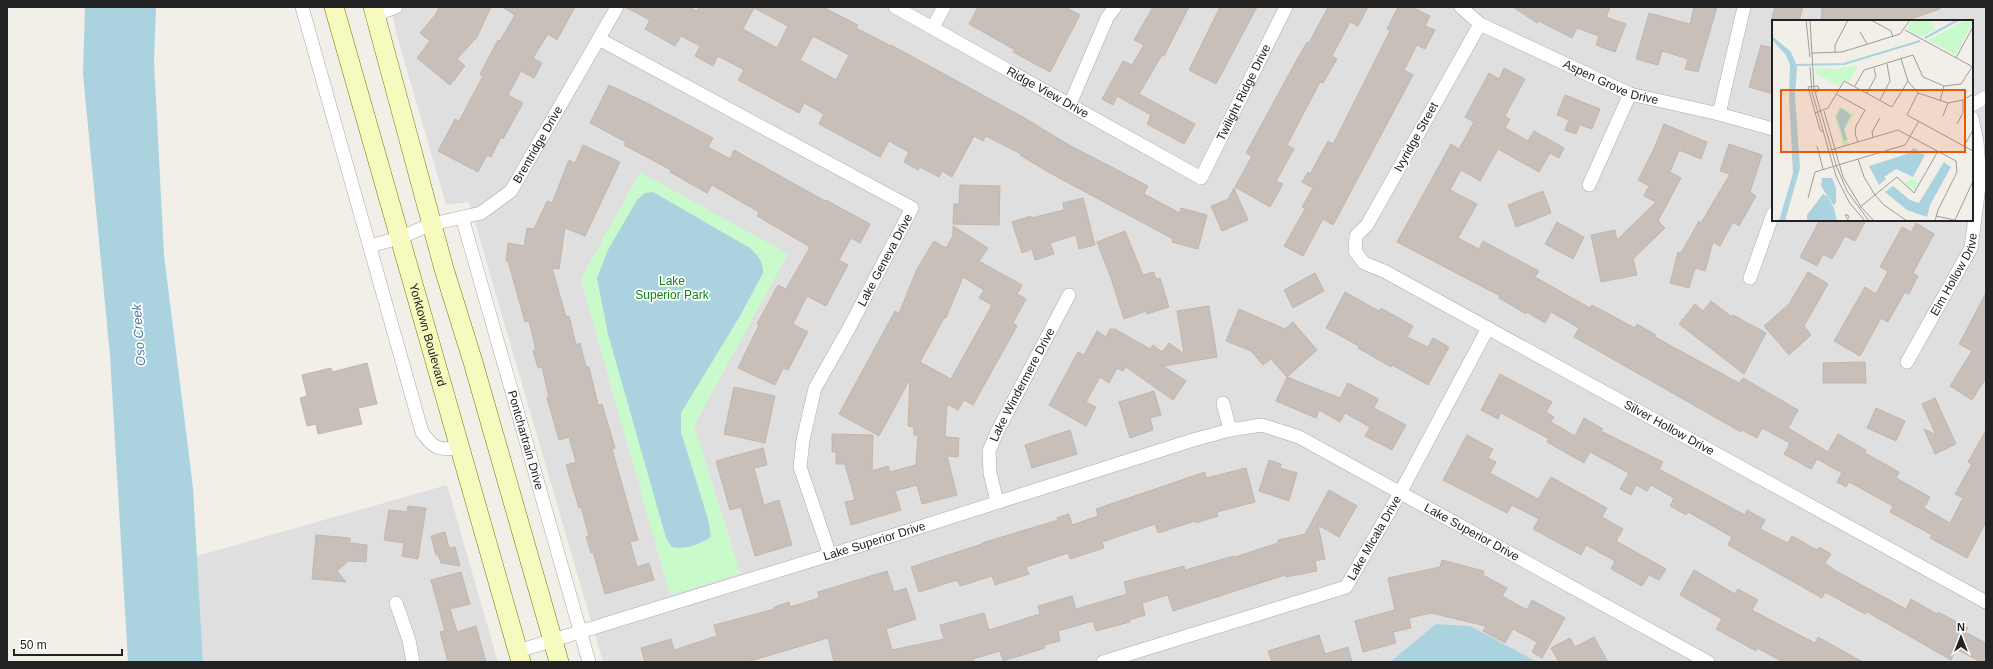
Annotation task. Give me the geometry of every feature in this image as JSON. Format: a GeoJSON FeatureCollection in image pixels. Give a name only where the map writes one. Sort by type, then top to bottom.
{"type":"FeatureCollection","features":[{"type":"Feature","properties":{"kind":"main road","name":"Yorktown Boulevard"},"geometry":{"type":"LineString","coordinates":[[334,7],[520,656]]}},
{"type":"Feature","properties":{"kind":"main road"},"geometry":{"type":"LineString","coordinates":[[374,11],[432,224],[559,662]]}},
{"type":"Feature","properties":{"kind":"street"},"geometry":{"type":"LineString","coordinates":[[302,7],[422,432],[430,445],[443,449],[460,448]]}},
{"type":"Feature","properties":{"kind":"street"},"geometry":{"type":"LineString","coordinates":[[374,11],[396,7]]}},
{"type":"Feature","properties":{"kind":"street","name":"Brentridge Drive"},"geometry":{"type":"LineString","coordinates":[[370,246],[399,238],[432,224],[481,213],[511,191],[617,7]]}},
{"type":"Feature","properties":{"kind":"street","name":"Ridge View Drive"},"geometry":{"type":"LineString","coordinates":[[896,7],[1201,178]]}},
{"type":"Feature","properties":{"kind":"street"},"geometry":{"type":"LineString","coordinates":[[932,28],[944,7]]}},
{"type":"Feature","properties":{"kind":"street"},"geometry":{"type":"LineString","coordinates":[[1070,104],[1107,18],[1115,7]]}},
{"type":"Feature","properties":{"kind":"street","name":"Twilight Ridge Drive"},"geometry":{"type":"LineString","coordinates":[[1201,178],[1286,7]]}},
{"type":"Feature","properties":{"kind":"street","name":"Aspen Grove Drive"},"geometry":{"type":"LineString","coordinates":[[1461,7],[1480,24],[1630,94],[1719,114],[1772,129]]}},
{"type":"Feature","properties":{"kind":"street"},"geometry":{"type":"LineString","coordinates":[[1719,114],[1744,7]]}},
{"type":"Feature","properties":{"kind":"street","name":"Ivyridge Street"},"geometry":{"type":"LineString","coordinates":[[1355,251],[1356,236],[1367,225],[1480,24]]}},
{"type":"Feature","properties":{"kind":"street","name":"Lake Geneva Drive"},"geometry":{"type":"LineString","coordinates":[[599,39],[912,208],[848,330],[815,388],[813,396],[803,440],[800,467],[830,555]]}},
{"type":"Feature","properties":{"kind":"street"},"geometry":{"type":"LineString","coordinates":[[1589,185],[1630,94]]}},
{"type":"Feature","properties":{"kind":"street"},"geometry":{"type":"LineString","coordinates":[[1973,105],[1986,97]]}},
{"type":"Feature","properties":{"kind":"street","name":"Elm Hollow Drive"},"geometry":{"type":"LineString","coordinates":[[1906,362],[1971,248],[1983,179],[1973,123]]}},
{"type":"Feature","properties":{"kind":"street"},"geometry":{"type":"LineString","coordinates":[[1750,278],[1772,217]]}},
{"type":"Feature","properties":{"kind":"street","name":"Pontchartrain Drive"},"geometry":{"type":"LineString","coordinates":[[462,218],[589,662]]}},
{"type":"Feature","properties":{"kind":"street","name":"Silver Hollow Drive"},"geometry":{"type":"LineString","coordinates":[[1355,251],[1364,263],[1384,271],[1984,596]]}},
{"type":"Feature","properties":{"kind":"street","name":"Lake Windermere Drive"},"geometry":{"type":"LineString","coordinates":[[997,501],[990,473],[990,451],[997,432],[1069,295]]}},
{"type":"Feature","properties":{"kind":"street","name":"Lake Micala Drive"},"geometry":{"type":"LineString","coordinates":[[1104,662],[1346,587],[1400,493],[1488,328]]}},
{"type":"Feature","properties":{"kind":"street"},"geometry":{"type":"LineString","coordinates":[[1223,403],[1230,430]]}},
{"type":"Feature","properties":{"kind":"street","name":"Lake Superior Drive"},"geometry":{"type":"LineString","coordinates":[[520,656],[553,639],[830,555],[997,501],[1230,430],[1262,425],[1299,437],[1690,658],[1708,662]]}},
{"type":"Feature","properties":{"kind":"street"},"geometry":{"type":"LineString","coordinates":[[396,603],[409,640],[413,662]]}},
{"type":"Feature","properties":{"kind":"shaded area"},"geometry":{"type":"Polygon","coordinates":[[[391,7],[1986,7],[1986,662],[603,662],[469,202],[446,205],[396,32],[391,7]],[[787,254],[581,279],[670,595],[740,573],[694,425],[787,254]]]}},
{"type":"Feature","properties":{"kind":"shaded area"},"geometry":{"type":"Polygon","coordinates":[[[447,485],[498,662],[203,662],[197,556],[447,485]]]}},
{"type":"Feature","properties":{"kind":"green space","name":"Lake Superior Park"},"geometry":{"type":"Polygon","coordinates":[[[640,172],[788,254],[694,425],[740,573],[670,595],[581,279],[640,172]]]}},
{"type":"Feature","properties":{"kind":"water","name":"Oso Creek"},"geometry":{"type":"Polygon","coordinates":[[[85,7],[156,7],[154,61],[164,255],[193,488],[203,662],[128,662],[110,356],[83,74],[85,7]]]}},
{"type":"Feature","properties":{"kind":"water","name":"Lake Superior Park"},"geometry":{"type":"Polygon","coordinates":[[[653,192],[750,248],[760,259],[763,269],[763,273],[740,316],[681,413],[681,432],[708,519],[711,537],[697,544],[682,548],[672,547],[666,538],[608,334],[597,278],[608,250],[637,200],[645,193],[653,192]]]}},
{"type":"Feature","properties":{"kind":"water"},"geometry":{"type":"Polygon","coordinates":[[[1436,624],[1470,626],[1537,662],[1390,662],[1436,624]]]}},
{"type":"Feature","properties":{"kind":"building"},"geometry":{"type":"Polygon","coordinates":[[[439,7],[491,7],[477,37],[457,59],[465,66],[450,85],[417,58],[430,41],[420,33],[436,14],[439,7]]]}},
{"type":"Feature","properties":{"kind":"building"},"geometry":{"type":"Polygon","coordinates":[[[502,7],[575,7],[557,40],[548,34],[533,58],[542,63],[534,78],[521,71],[508,95],[523,103],[503,139],[501,137],[491,157],[487,155],[478,172],[438,151],[455,119],[459,121],[483,76],[480,74],[498,40],[500,41],[515,15],[502,7]]]}},
{"type":"Feature","properties":{"kind":"building"},"geometry":{"type":"Polygon","coordinates":[[[625,7],[689,7],[697,11],[699,7],[823,7],[858,25],[856,28],[891,45],[1023,117],[1069,145],[1148,186],[1144,194],[1180,213],[1181,208],[1207,215],[1198,249],[1172,242],[1173,239],[1048,172],[1020,155],[1021,154],[986,136],[983,141],[974,136],[952,177],[942,171],[939,177],[920,167],[918,170],[904,162],[909,152],[889,141],[880,157],[819,124],[824,114],[804,103],[799,113],[738,80],[744,70],[718,56],[713,66],[695,56],[700,46],[681,36],[675,46],[645,29],[650,20],[625,7]],[[754,8],[743,29],[777,48],[788,26],[754,8]],[[813,36],[800,60],[836,80],[849,55],[813,36]]]}},
{"type":"Feature","properties":{"kind":"building"},"geometry":{"type":"Polygon","coordinates":[[[978,7],[1065,7],[1080,15],[1050,72],[1013,52],[1015,50],[969,24],[978,7]]]}},
{"type":"Feature","properties":{"kind":"building"},"geometry":{"type":"Polygon","coordinates":[[[1153,7],[1189,7],[1164,56],[1162,55],[1139,94],[1195,124],[1184,144],[1147,124],[1151,115],[1117,96],[1113,105],[1102,99],[1123,61],[1132,65],[1144,45],[1134,40],[1153,7]]]}},
{"type":"Feature","properties":{"kind":"building"},"geometry":{"type":"Polygon","coordinates":[[[1220,7],[1257,7],[1216,84],[1189,70],[1220,7]]]}},
{"type":"Feature","properties":{"kind":"building"},"geometry":{"type":"Polygon","coordinates":[[[1328,7],[1368,7],[1358,26],[1350,22],[1332,56],[1337,59],[1323,83],[1320,82],[1287,145],[1294,149],[1276,181],[1283,184],[1270,207],[1235,187],[1252,156],[1246,153],[1295,63],[1307,42],[1309,43],[1328,7]]]}},
{"type":"Feature","properties":{"kind":"building"},"geometry":{"type":"Polygon","coordinates":[[[1398,7],[1412,7],[1430,16],[1425,26],[1435,30],[1425,49],[1417,45],[1404,70],[1413,75],[1333,225],[1323,219],[1303,256],[1284,246],[1305,209],[1302,207],[1313,188],[1302,182],[1308,172],[1310,174],[1328,141],[1333,144],[1390,31],[1387,29],[1398,7]]]}},
{"type":"Feature","properties":{"kind":"building"},"geometry":{"type":"Polygon","coordinates":[[[1513,7],[1610,7],[1606,17],[1626,24],[1615,52],[1596,45],[1599,36],[1577,28],[1572,38],[1539,21],[1537,23],[1513,7]]]}},
{"type":"Feature","properties":{"kind":"building"},"geometry":{"type":"Polygon","coordinates":[[[1694,7],[1717,7],[1698,72],[1685,69],[1688,59],[1662,51],[1658,65],[1636,59],[1649,13],[1690,24],[1694,7]]]}},
{"type":"Feature","properties":{"kind":"building"},"geometry":{"type":"Polygon","coordinates":[[[1775,7],[1803,7],[1799,20],[1771,21],[1775,7]]]}},
{"type":"Feature","properties":{"kind":"building"},"geometry":{"type":"Polygon","coordinates":[[[1822,7],[1940,7],[1940,9],[1908,20],[1821,20],[1822,7]]]}},
{"type":"Feature","properties":{"kind":"building"},"geometry":{"type":"Polygon","coordinates":[[[1761,45],[1772,48],[1772,94],[1749,87],[1761,45]]]}},
{"type":"Feature","properties":{"kind":"building"},"geometry":{"type":"Polygon","coordinates":[[[1504,68],[1525,79],[1505,116],[1510,119],[1505,128],[1528,141],[1534,131],[1564,148],[1559,158],[1550,153],[1539,172],[1498,149],[1480,181],[1461,170],[1450,190],[1477,204],[1458,238],[1479,249],[1483,241],[1539,271],[1535,277],[1590,308],[1592,305],[1635,328],[1637,324],[1656,335],[1655,337],[1739,383],[1743,378],[1798,410],[1788,428],[1828,452],[1838,434],[1866,450],[1865,453],[1899,472],[1896,478],[1930,497],[1924,508],[1950,523],[1963,498],[1955,494],[1972,464],[1968,462],[1986,430],[1986,522],[1967,558],[1930,538],[1932,535],[1890,512],[1893,506],[1849,482],[1846,487],[1837,482],[1842,473],[1817,459],[1811,469],[1784,454],[1790,443],[1762,428],[1757,438],[1742,430],[1741,432],[1574,337],[1579,328],[1551,312],[1545,323],[1499,298],[1500,296],[1397,242],[1451,144],[1459,149],[1474,122],[1465,117],[1489,73],[1499,79],[1504,68]]]}},
{"type":"Feature","properties":{"kind":"building"},"geometry":{"type":"Polygon","coordinates":[[[609,85],[647,103],[713,138],[708,147],[730,159],[734,150],[825,201],[826,200],[870,224],[860,243],[851,238],[839,260],[848,265],[826,306],[807,296],[793,324],[808,332],[788,370],[783,368],[775,385],[738,368],[759,325],[757,324],[778,285],[786,289],[810,247],[757,216],[759,212],[712,185],[707,193],[670,172],[671,170],[624,145],[626,142],[590,123],[609,85]]]}},
{"type":"Feature","properties":{"kind":"building"},"geometry":{"type":"Polygon","coordinates":[[[1565,95],[1600,109],[1592,129],[1580,125],[1576,134],[1565,130],[1569,120],[1557,115],[1565,95]]]}},
{"type":"Feature","properties":{"kind":"building"},"geometry":{"type":"Polygon","coordinates":[[[1664,124],[1707,142],[1701,159],[1679,150],[1670,172],[1681,178],[1658,221],[1665,228],[1633,259],[1637,275],[1601,282],[1591,235],[1615,230],[1617,240],[1656,202],[1644,196],[1649,186],[1638,180],[1653,151],[1664,124]]]}},
{"type":"Feature","properties":{"kind":"building"},"geometry":{"type":"Polygon","coordinates":[[[1729,144],[1762,155],[1750,192],[1756,196],[1739,226],[1733,222],[1720,246],[1713,242],[1705,271],[1695,268],[1689,288],[1670,283],[1678,252],[1681,253],[1699,221],[1701,223],[1730,174],[1720,171],[1729,144]]]}},
{"type":"Feature","properties":{"kind":"building"},"geometry":{"type":"Polygon","coordinates":[[[583,145],[620,162],[585,236],[565,228],[559,269],[552,268],[566,317],[569,316],[576,345],[580,343],[586,367],[589,367],[598,405],[602,404],[615,448],[612,449],[638,540],[630,542],[637,567],[649,563],[654,580],[605,594],[593,552],[591,553],[586,537],[589,536],[581,507],[579,508],[566,465],[576,462],[569,437],[559,440],[547,398],[549,397],[542,367],[538,368],[533,351],[536,350],[529,321],[525,322],[508,261],[506,261],[508,243],[524,246],[527,228],[534,229],[547,201],[552,203],[569,160],[575,163],[583,145]]]}},
{"type":"Feature","properties":{"kind":"building"},"geometry":{"type":"Polygon","coordinates":[[[960,185],[1000,186],[999,225],[953,224],[954,204],[959,204],[960,185]]]}},
{"type":"Feature","properties":{"kind":"building"},"geometry":{"type":"Polygon","coordinates":[[[1234,188],[1248,220],[1222,231],[1211,206],[1228,199],[1234,188]]]}},
{"type":"Feature","properties":{"kind":"building"},"geometry":{"type":"Polygon","coordinates":[[[1543,191],[1551,213],[1516,227],[1508,205],[1543,191]]]}},
{"type":"Feature","properties":{"kind":"building"},"geometry":{"type":"Polygon","coordinates":[[[1083,198],[1095,245],[1079,249],[1076,235],[1050,243],[1054,254],[1035,260],[1032,249],[1022,253],[1012,222],[1031,216],[1031,218],[1064,210],[1063,203],[1083,198]]]}},
{"type":"Feature","properties":{"kind":"building"},"geometry":{"type":"Polygon","coordinates":[[[1819,221],[1865,221],[1855,241],[1845,236],[1832,259],[1823,254],[1817,266],[1800,257],[1819,221]]]}},
{"type":"Feature","properties":{"kind":"building"},"geometry":{"type":"Polygon","coordinates":[[[1557,222],[1584,237],[1573,259],[1545,244],[1557,222]]]}},
{"type":"Feature","properties":{"kind":"building"},"geometry":{"type":"Polygon","coordinates":[[[1916,223],[1934,234],[1913,273],[1918,276],[1909,294],[1905,292],[1888,322],[1881,318],[1860,356],[1834,341],[1865,287],[1876,294],[1888,271],[1880,267],[1902,227],[1911,232],[1916,223]]]}},
{"type":"Feature","properties":{"kind":"building"},"geometry":{"type":"Polygon","coordinates":[[[953,226],[988,248],[979,261],[1022,285],[1017,294],[1026,299],[1013,323],[1017,326],[973,405],[964,400],[958,410],[947,404],[945,437],[959,438],[958,457],[947,456],[957,495],[922,504],[917,485],[895,491],[901,510],[851,525],[845,502],[855,500],[845,464],[836,464],[836,452],[832,452],[832,434],[873,435],[872,471],[888,466],[890,472],[916,465],[918,435],[914,435],[914,427],[908,426],[910,379],[879,436],[839,414],[895,311],[899,313],[917,269],[934,241],[946,248],[953,236],[953,226]],[[963,277],[946,318],[944,318],[920,362],[951,379],[992,305],[979,298],[984,290],[963,277]]]}},
{"type":"Feature","properties":{"kind":"building"},"geometry":{"type":"Polygon","coordinates":[[[1125,231],[1143,275],[1154,272],[1156,279],[1160,278],[1169,307],[1147,314],[1146,311],[1124,319],[1111,278],[1097,242],[1125,231]]]}},
{"type":"Feature","properties":{"kind":"building"},"geometry":{"type":"Polygon","coordinates":[[[1808,272],[1828,284],[1804,326],[1811,335],[1789,355],[1764,326],[1789,304],[1808,272]]]}},
{"type":"Feature","properties":{"kind":"building"},"geometry":{"type":"Polygon","coordinates":[[[1315,273],[1324,291],[1293,308],[1284,290],[1315,273]]]}},
{"type":"Feature","properties":{"kind":"building"},"geometry":{"type":"Polygon","coordinates":[[[1345,292],[1379,311],[1381,308],[1413,326],[1407,337],[1428,347],[1433,338],[1449,347],[1428,385],[1392,365],[1391,367],[1358,348],[1359,346],[1326,328],[1345,292]]]}},
{"type":"Feature","properties":{"kind":"building"},"geometry":{"type":"Polygon","coordinates":[[[1986,293],[1986,378],[1972,400],[1950,386],[1972,351],[1959,344],[1986,293]]]}},
{"type":"Feature","properties":{"kind":"building"},"geometry":{"type":"Polygon","coordinates":[[[1711,301],[1732,317],[1733,315],[1766,333],[1744,374],[1679,324],[1695,304],[1703,311],[1711,301]]]}},
{"type":"Feature","properties":{"kind":"building"},"geometry":{"type":"Polygon","coordinates":[[[1209,306],[1217,357],[1163,366],[1186,381],[1173,400],[1126,367],[1123,371],[1117,368],[1109,383],[1100,377],[1086,402],[1096,407],[1086,426],[1049,405],[1078,352],[1084,355],[1097,331],[1106,337],[1110,329],[1115,329],[1150,349],[1153,345],[1162,352],[1169,343],[1184,354],[1177,311],[1209,306]]]}},
{"type":"Feature","properties":{"kind":"building"},"geometry":{"type":"Polygon","coordinates":[[[1239,309],[1285,329],[1293,322],[1317,350],[1287,377],[1271,359],[1263,365],[1251,351],[1226,341],[1239,309]]]}},
{"type":"Feature","properties":{"kind":"building"},"geometry":{"type":"Polygon","coordinates":[[[1865,362],[1866,383],[1823,383],[1823,363],[1865,362]]]}},
{"type":"Feature","properties":{"kind":"building"},"geometry":{"type":"Polygon","coordinates":[[[367,363],[377,404],[358,408],[362,424],[318,434],[316,424],[307,426],[300,398],[307,396],[302,375],[331,368],[332,372],[367,363]]]}},
{"type":"Feature","properties":{"kind":"building"},"geometry":{"type":"Polygon","coordinates":[[[1500,374],[1552,402],[1546,412],[1554,417],[1551,422],[1575,436],[1584,418],[1603,429],[1601,431],[1663,462],[1659,469],[1745,515],[1747,510],[1765,520],[1760,529],[1788,543],[1792,536],[1817,550],[1819,547],[1831,554],[1825,563],[1836,571],[1906,609],[1911,599],[1937,614],[1938,612],[1968,628],[1965,632],[1986,643],[1986,662],[1981,662],[1956,649],[1951,660],[1867,612],[1865,614],[1825,592],[1822,598],[1728,545],[1732,537],[1688,512],[1686,515],[1670,506],[1674,498],[1651,485],[1647,491],[1636,485],[1631,495],[1620,489],[1629,473],[1590,452],[1584,463],[1547,442],[1549,439],[1501,413],[1498,419],[1481,410],[1500,374]]]}},
{"type":"Feature","properties":{"kind":"building"},"geometry":{"type":"Polygon","coordinates":[[[1287,377],[1340,398],[1348,383],[1378,399],[1374,408],[1406,425],[1392,450],[1365,436],[1370,427],[1345,413],[1340,422],[1319,410],[1316,418],[1276,401],[1287,377]]]}},
{"type":"Feature","properties":{"kind":"building"},"geometry":{"type":"Polygon","coordinates":[[[734,387],[775,396],[765,443],[724,434],[734,387]]]}},
{"type":"Feature","properties":{"kind":"building"},"geometry":{"type":"Polygon","coordinates":[[[1154,391],[1161,415],[1150,418],[1153,430],[1130,438],[1119,402],[1154,391]]]}},
{"type":"Feature","properties":{"kind":"building"},"geometry":{"type":"Polygon","coordinates":[[[1935,398],[1956,444],[1935,454],[1924,429],[1936,435],[1922,404],[1935,398]]]}},
{"type":"Feature","properties":{"kind":"building"},"geometry":{"type":"Polygon","coordinates":[[[1876,408],[1905,421],[1896,441],[1867,428],[1876,408]]]}},
{"type":"Feature","properties":{"kind":"building"},"geometry":{"type":"Polygon","coordinates":[[[1070,430],[1077,454],[1032,468],[1025,445],[1070,430]]]}},
{"type":"Feature","properties":{"kind":"building"},"geometry":{"type":"Polygon","coordinates":[[[1467,435],[1493,449],[1488,458],[1496,462],[1490,473],[1538,499],[1551,477],[1607,508],[1602,517],[1623,529],[1616,541],[1666,569],[1659,580],[1649,575],[1642,586],[1611,569],[1615,561],[1586,545],[1581,555],[1533,529],[1539,519],[1512,505],[1507,513],[1443,480],[1467,435]]]}},
{"type":"Feature","properties":{"kind":"building"},"geometry":{"type":"Polygon","coordinates":[[[763,448],[767,465],[754,468],[764,505],[779,500],[792,545],[755,556],[741,507],[730,510],[716,461],[763,448]]]}},
{"type":"Feature","properties":{"kind":"building"},"geometry":{"type":"Polygon","coordinates":[[[1269,460],[1281,464],[1280,468],[1297,473],[1289,501],[1259,491],[1269,460]]]}},
{"type":"Feature","properties":{"kind":"building"},"geometry":{"type":"Polygon","coordinates":[[[1246,468],[1255,502],[1217,512],[1218,516],[1196,523],[1195,521],[1158,533],[1155,524],[1102,542],[1104,548],[1070,559],[1068,553],[1026,567],[1029,574],[995,585],[992,576],[960,586],[957,580],[919,592],[911,567],[982,543],[1058,520],[1057,518],[1069,514],[1072,525],[1098,516],[1096,509],[1205,472],[1206,478],[1246,468]]]}},
{"type":"Feature","properties":{"kind":"building"},"geometry":{"type":"Polygon","coordinates":[[[1329,490],[1357,506],[1339,537],[1318,525],[1325,559],[1315,561],[1317,571],[1286,577],[1285,575],[1173,611],[1168,595],[1142,603],[1145,615],[1129,620],[1130,622],[1096,631],[1093,621],[1058,631],[1060,641],[1044,645],[1045,648],[1003,661],[1000,651],[973,659],[974,662],[834,662],[828,638],[747,662],[645,662],[641,648],[671,639],[674,650],[717,636],[714,625],[775,609],[774,607],[789,602],[790,607],[819,598],[818,592],[887,571],[894,592],[906,588],[916,619],[886,629],[892,650],[944,639],[940,625],[984,613],[989,630],[1040,614],[1038,606],[1072,596],[1076,609],[1127,594],[1124,582],[1184,566],[1185,570],[1234,556],[1235,557],[1278,543],[1278,540],[1305,534],[1329,490]]]}},
{"type":"Feature","properties":{"kind":"building"},"geometry":{"type":"Polygon","coordinates":[[[408,506],[426,508],[418,559],[402,556],[404,543],[384,540],[389,510],[407,512],[408,506]]]}},
{"type":"Feature","properties":{"kind":"building"},"geometry":{"type":"Polygon","coordinates":[[[445,532],[449,548],[455,547],[460,566],[441,563],[438,555],[436,555],[431,536],[445,532]]]}},
{"type":"Feature","properties":{"kind":"building"},"geometry":{"type":"Polygon","coordinates":[[[316,535],[350,538],[350,543],[367,545],[366,562],[348,561],[337,571],[346,582],[312,579],[316,535]]]}},
{"type":"Feature","properties":{"kind":"building"},"geometry":{"type":"Polygon","coordinates":[[[1442,560],[1484,571],[1483,575],[1507,588],[1502,596],[1527,610],[1532,600],[1565,618],[1542,658],[1532,652],[1537,642],[1513,629],[1505,643],[1483,631],[1486,626],[1431,613],[1409,618],[1411,628],[1393,632],[1396,643],[1363,652],[1355,621],[1395,610],[1388,578],[1440,567],[1442,560]]]}},
{"type":"Feature","properties":{"kind":"building"},"geometry":{"type":"Polygon","coordinates":[[[1694,570],[1735,594],[1738,589],[1758,600],[1752,610],[1815,643],[1818,637],[1863,662],[1783,662],[1757,648],[1756,651],[1716,629],[1722,619],[1680,595],[1694,570]]]}},
{"type":"Feature","properties":{"kind":"building"},"geometry":{"type":"Polygon","coordinates":[[[461,572],[470,604],[450,609],[457,632],[476,626],[486,662],[448,662],[440,632],[445,631],[431,580],[461,572]]]}},
{"type":"Feature","properties":{"kind":"building"},"geometry":{"type":"Polygon","coordinates":[[[1319,635],[1325,654],[1348,647],[1352,662],[1272,662],[1268,651],[1319,635]]]}},
{"type":"Feature","properties":{"kind":"building"},"geometry":{"type":"Polygon","coordinates":[[[1594,637],[1608,662],[1559,662],[1551,648],[1570,638],[1575,647],[1594,637]]]}}]}
